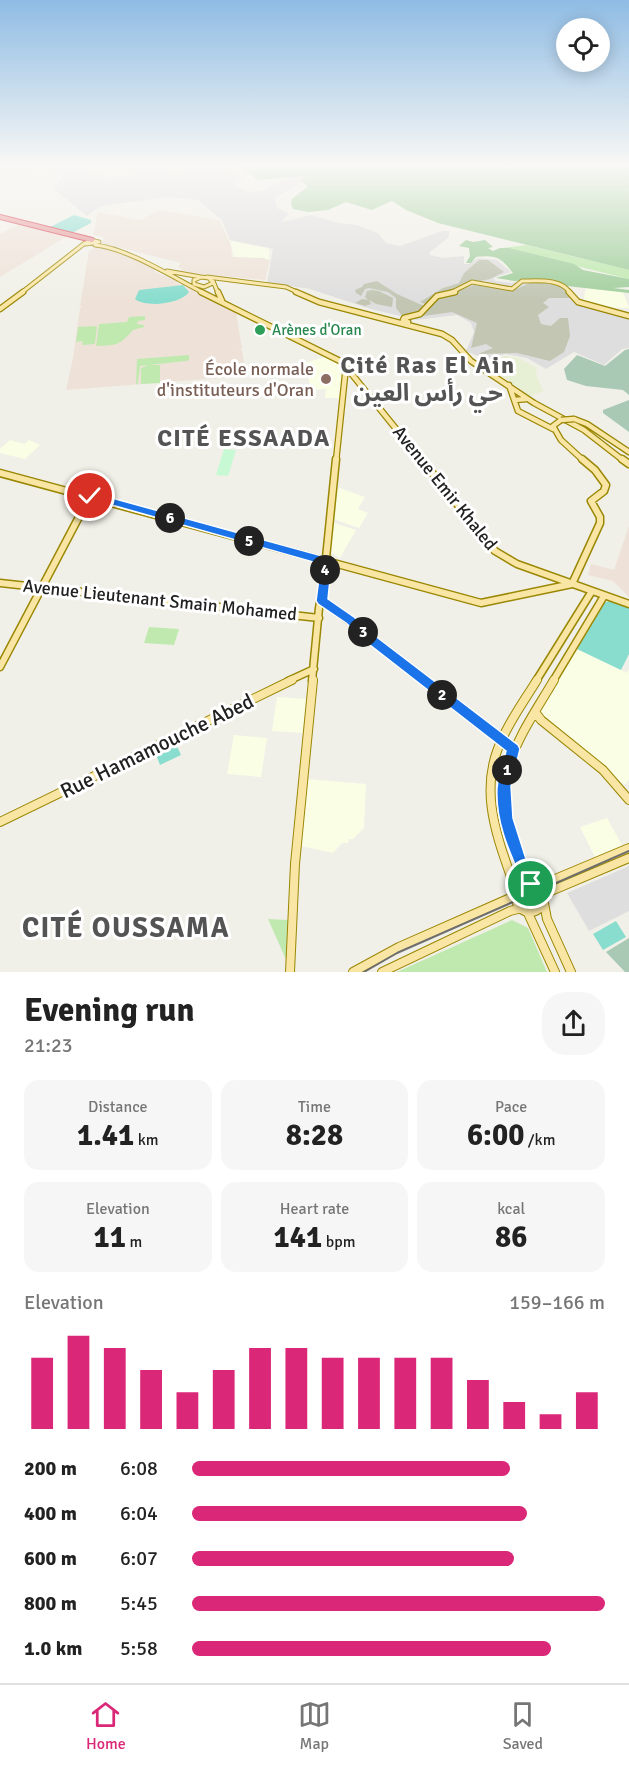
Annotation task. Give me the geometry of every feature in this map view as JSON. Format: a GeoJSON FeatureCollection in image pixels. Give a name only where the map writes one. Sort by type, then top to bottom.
{"type":"FeatureCollection","features":[{"type":"Feature","properties":{"kind":"highway"},"geometry":{"type":"LineString","coordinates":[[0,216],[81,239],[92,240]]}},
{"type":"Feature","properties":{"kind":"highway"},"geometry":{"type":"LineString","coordinates":[[81,239],[91,244]]}},
{"type":"Feature","properties":{"kind":"main road"},"geometry":{"type":"LineString","coordinates":[[91,244],[92,240]]}},
{"type":"Feature","properties":{"kind":"main road"},"geometry":{"type":"LineString","coordinates":[[91,244],[92,240]]}},
{"type":"Feature","properties":{"kind":"main road"},"geometry":{"type":"LineString","coordinates":[[91,244],[163,270],[201,278]]}},
{"type":"Feature","properties":{"kind":"main road"},"geometry":{"type":"LineString","coordinates":[[0,309],[81,248],[91,244],[120,251],[195,286],[234,279]]}},
{"type":"Feature","properties":{"kind":"main road"},"geometry":{"type":"LineString","coordinates":[[195,286],[194,280],[207,277],[286,288],[319,302],[448,337],[465,357],[530,400],[584,430],[627,463]]}},
{"type":"Feature","properties":{"kind":"main road"},"geometry":{"type":"LineString","coordinates":[[207,277],[215,283],[223,302]]}},
{"type":"Feature","properties":{"kind":"main road"},"geometry":{"type":"LineString","coordinates":[[425,329],[425,327],[404,319],[420,314],[437,296],[454,292],[473,282],[512,289],[522,281],[554,282],[567,288],[570,297],[578,302],[629,316]]}},
{"type":"Feature","properties":{"kind":"main road","name":"Avenue Emir Khaled"},"geometry":{"type":"LineString","coordinates":[[195,286],[346,366],[495,551],[517,564],[629,604]]}},
{"type":"Feature","properties":{"kind":"main road"},"geometry":{"type":"LineString","coordinates":[[290,972],[292,912],[314,669],[346,366]]}},
{"type":"Feature","properties":{"kind":"main road"},"geometry":{"type":"LineString","coordinates":[[0,473],[326,563],[481,603],[572,584],[600,523],[600,517],[591,501],[604,491],[606,485],[602,476],[578,457],[553,429],[520,412],[508,384]]}},
{"type":"Feature","properties":{"kind":"main road"},"geometry":{"type":"LineString","coordinates":[[514,400],[522,398],[530,400]]}},
{"type":"Feature","properties":{"kind":"main road"},"geometry":{"type":"LineString","coordinates":[[553,429],[554,425],[561,420],[574,419],[586,424],[629,452]]}},
{"type":"Feature","properties":{"kind":"main road"},"geometry":{"type":"LineString","coordinates":[[0,667],[90,496]]}},
{"type":"Feature","properties":{"kind":"main road","name":"Avenue Lieutenant Smain Mohamed"},"geometry":{"type":"LineString","coordinates":[[0,583],[319,618]]}},
{"type":"Feature","properties":{"kind":"main road"},"geometry":{"type":"LineString","coordinates":[[555,972],[516,895],[498,845],[491,812],[491,775],[500,738],[536,684],[592,591]]}},
{"type":"Feature","properties":{"kind":"main road"},"geometry":{"type":"LineString","coordinates":[[571,972],[547,919],[543,899],[520,862],[506,818],[504,786],[513,749],[604,596]]}},
{"type":"Feature","properties":{"kind":"main road"},"geometry":{"type":"LineString","coordinates":[[322,601],[350,620],[374,642],[513,749]]}},
{"type":"Feature","properties":{"kind":"main road","name":"Rue Hamamouche Abed"},"geometry":{"type":"LineString","coordinates":[[0,822],[314,669]]}},
{"type":"Feature","properties":{"kind":"main road"},"geometry":{"type":"LineString","coordinates":[[536,684],[547,691]]}},
{"type":"Feature","properties":{"kind":"main road"},"geometry":{"type":"LineString","coordinates":[[534,714],[599,768],[628,797]]}},
{"type":"Feature","properties":{"kind":"main road"},"geometry":{"type":"LineString","coordinates":[[353,972],[399,947],[516,895],[521,886],[528,884],[535,886],[629,848]]}},
{"type":"Feature","properties":{"kind":"main road"},"geometry":{"type":"LineString","coordinates":[[382,972],[510,911],[540,909],[543,899],[551,891],[629,858]]}},
{"type":"Feature","properties":{"kind":"shaded area"},"geometry":{"type":"Polygon","coordinates":[[[80,210],[95,210],[87,216],[80,210]]]}},
{"type":"Feature","properties":{"kind":"shaded area"},"geometry":{"type":"Polygon","coordinates":[[[161,210],[219,220],[231,245],[232,257],[264,258],[270,261],[265,280],[180,272],[182,269],[178,267],[181,263],[102,243],[104,237],[93,235],[98,212],[141,220],[161,210]]]}},
{"type":"Feature","properties":{"kind":"shaded area"},"geometry":{"type":"Polygon","coordinates":[[[210,210],[283,210],[289,213],[282,222],[312,215],[338,223],[357,225],[378,233],[386,243],[400,246],[442,231],[449,231],[449,237],[430,252],[430,255],[443,258],[464,256],[464,264],[469,264],[478,258],[497,260],[511,272],[494,278],[495,281],[512,283],[521,280],[549,280],[570,288],[571,300],[629,316],[629,348],[622,349],[604,365],[574,352],[546,369],[527,358],[506,354],[485,359],[466,351],[474,332],[471,323],[457,315],[416,320],[371,309],[310,289],[267,283],[273,249],[230,240],[222,220],[210,210]]]}},
{"type":"Feature","properties":{"kind":"shaded area"},"geometry":{"type":"Polygon","coordinates":[[[74,215],[91,220],[91,223],[70,234],[48,228],[74,215]]]}},
{"type":"Feature","properties":{"kind":"shaded area"},"geometry":{"type":"Polygon","coordinates":[[[20,224],[66,237],[0,277],[0,234],[20,224]]]}},
{"type":"Feature","properties":{"kind":"shaded area"},"geometry":{"type":"Polygon","coordinates":[[[230,241],[269,248],[269,259],[234,257],[230,241]]]}},
{"type":"Feature","properties":{"kind":"shaded area"},"geometry":{"type":"Polygon","coordinates":[[[97,246],[129,256],[154,269],[155,272],[177,281],[178,284],[184,283],[236,311],[242,349],[238,350],[242,350],[246,376],[66,390],[82,307],[80,306],[89,251],[97,246]]]}},
{"type":"Feature","properties":{"kind":"shaded area"},"geometry":{"type":"Polygon","coordinates":[[[479,260],[488,260],[504,272],[490,279],[465,284],[425,304],[420,302],[443,288],[459,283],[464,273],[479,260]]]}},
{"type":"Feature","properties":{"kind":"shaded area"},"geometry":{"type":"Polygon","coordinates":[[[377,281],[397,294],[424,306],[418,314],[403,317],[396,308],[396,298],[388,292],[369,288],[365,289],[361,296],[356,293],[355,290],[364,284],[377,281]]]}},
{"type":"Feature","properties":{"kind":"shaded area"},"geometry":{"type":"Polygon","coordinates":[[[530,283],[549,283],[563,288],[570,298],[549,298],[543,303],[549,307],[538,315],[541,324],[551,326],[560,318],[568,318],[570,336],[564,352],[550,361],[517,353],[478,354],[493,348],[486,344],[471,348],[477,323],[452,312],[423,316],[437,299],[474,285],[511,291],[530,283]]]}},
{"type":"Feature","properties":{"kind":"shaded area"},"geometry":{"type":"Polygon","coordinates":[[[183,285],[189,292],[171,302],[155,304],[135,299],[139,290],[183,285]]]}},
{"type":"Feature","properties":{"kind":"shaded area"},"geometry":{"type":"Polygon","coordinates":[[[586,288],[623,292],[629,308],[583,302],[586,288]]]}},
{"type":"Feature","properties":{"kind":"shaded area"},"geometry":{"type":"Polygon","coordinates":[[[372,290],[393,298],[392,307],[369,300],[371,304],[365,306],[355,303],[362,299],[368,300],[365,297],[367,291],[372,290]]]}},
{"type":"Feature","properties":{"kind":"shaded area"},"geometry":{"type":"Polygon","coordinates":[[[629,349],[629,395],[623,390],[586,386],[567,380],[564,369],[577,355],[605,366],[629,349]]]}},
{"type":"Feature","properties":{"kind":"shaded area","name":"École normale d'instituteurs d'Oran"},"geometry":{"type":"Polygon","coordinates":[[[328,356],[344,367],[341,398],[325,398],[326,389],[311,390],[305,363],[328,356]]]}},
{"type":"Feature","properties":{"kind":"shaded area"},"geometry":{"type":"Polygon","coordinates":[[[505,356],[518,358],[537,368],[536,374],[543,391],[530,396],[483,363],[505,356]]]}},
{"type":"Feature","properties":{"kind":"shaded area"},"geometry":{"type":"Polygon","coordinates":[[[629,400],[629,432],[603,413],[603,410],[629,400]]]}},
{"type":"Feature","properties":{"kind":"shaded area"},"geometry":{"type":"Polygon","coordinates":[[[10,440],[25,444],[29,440],[40,445],[25,459],[0,453],[0,449],[10,440]]]}},
{"type":"Feature","properties":{"kind":"shaded area"},"geometry":{"type":"Polygon","coordinates":[[[337,487],[365,497],[358,509],[368,513],[359,528],[333,519],[337,487]]]}},
{"type":"Feature","properties":{"kind":"shaded area"},"geometry":{"type":"Polygon","coordinates":[[[334,523],[356,530],[340,558],[330,552],[334,523]]]}},
{"type":"Feature","properties":{"kind":"shaded area"},"geometry":{"type":"Polygon","coordinates":[[[629,526],[629,597],[613,581],[588,575],[591,564],[614,570],[629,526]]]}},
{"type":"Feature","properties":{"kind":"shaded area"},"geometry":{"type":"Polygon","coordinates":[[[609,601],[629,608],[629,654],[621,670],[577,649],[604,603],[609,601]]]}},
{"type":"Feature","properties":{"kind":"shaded area"},"geometry":{"type":"Polygon","coordinates":[[[577,649],[627,673],[629,669],[629,779],[626,784],[623,784],[543,717],[540,712],[577,649]]]}},
{"type":"Feature","properties":{"kind":"shaded area"},"geometry":{"type":"Polygon","coordinates":[[[277,697],[306,699],[303,733],[272,731],[277,697]]]}},
{"type":"Feature","properties":{"kind":"shaded area"},"geometry":{"type":"Polygon","coordinates":[[[234,735],[267,738],[261,777],[227,774],[234,735]]]}},
{"type":"Feature","properties":{"kind":"shaded area"},"geometry":{"type":"Polygon","coordinates":[[[175,742],[181,755],[160,765],[155,752],[175,742]]]}},
{"type":"Feature","properties":{"kind":"shaded area"},"geometry":{"type":"Polygon","coordinates":[[[307,779],[366,784],[364,828],[353,839],[349,839],[348,843],[342,843],[333,853],[301,846],[307,779]]]}},
{"type":"Feature","properties":{"kind":"shaded area"},"geometry":{"type":"Polygon","coordinates":[[[607,818],[622,845],[595,857],[580,827],[607,818]]]}},
{"type":"Feature","properties":{"kind":"shaded area"},"geometry":{"type":"Polygon","coordinates":[[[629,866],[629,911],[589,931],[567,893],[629,866]]]}},
{"type":"Feature","properties":{"kind":"shaded area"},"geometry":{"type":"Polygon","coordinates":[[[616,921],[626,937],[603,950],[593,934],[616,921]]]}},
{"type":"Feature","properties":{"kind":"shaded area"},"geometry":{"type":"Polygon","coordinates":[[[629,938],[629,972],[625,972],[606,952],[629,938]]]}},
{"type":"Feature","properties":{"kind":"green space"},"geometry":{"type":"Polygon","coordinates":[[[407,210],[629,210],[629,270],[438,223],[407,210]]]}},
{"type":"Feature","properties":{"kind":"green space"},"geometry":{"type":"Polygon","coordinates":[[[466,240],[473,242],[485,240],[493,247],[488,248],[493,251],[509,248],[574,264],[583,270],[629,279],[629,287],[613,288],[629,290],[629,293],[567,286],[548,279],[514,281],[496,278],[513,273],[505,263],[494,257],[476,257],[471,263],[466,263],[470,256],[469,248],[459,246],[466,240]]]}},
{"type":"Feature","properties":{"kind":"green space"},"geometry":{"type":"Polygon","coordinates":[[[526,245],[629,270],[629,279],[503,248],[526,245]]]}},
{"type":"Feature","properties":{"kind":"green space"},"geometry":{"type":"Polygon","coordinates":[[[145,316],[145,320],[138,321],[137,324],[144,325],[144,327],[133,330],[121,342],[96,346],[99,324],[127,322],[129,317],[145,316]]]}},
{"type":"Feature","properties":{"kind":"green space"},"geometry":{"type":"Polygon","coordinates":[[[97,326],[95,344],[82,345],[83,341],[76,342],[78,327],[97,326]]]}},
{"type":"Feature","properties":{"kind":"green space"},"geometry":{"type":"Polygon","coordinates":[[[189,355],[189,360],[186,361],[140,366],[136,385],[137,359],[189,355]]]}},
{"type":"Feature","properties":{"kind":"green space"},"geometry":{"type":"Polygon","coordinates":[[[160,365],[160,383],[141,384],[141,368],[160,365]]]}},
{"type":"Feature","properties":{"kind":"green space"},"geometry":{"type":"Polygon","coordinates":[[[224,449],[236,450],[228,476],[216,475],[224,449]]]}},
{"type":"Feature","properties":{"kind":"green space"},"geometry":{"type":"Polygon","coordinates":[[[149,627],[179,629],[174,645],[144,643],[149,627]]]}},
{"type":"Feature","properties":{"kind":"green space"},"geometry":{"type":"Polygon","coordinates":[[[268,919],[288,920],[288,964],[268,919]]]}},
{"type":"Feature","properties":{"kind":"green space"},"geometry":{"type":"Polygon","coordinates":[[[512,920],[528,928],[547,972],[397,972],[512,920]]]}},
{"type":"Feature","properties":{"kind":"tram line"},"geometry":{"type":"LineString","coordinates":[[364,972],[397,953],[629,851]]}},
{"type":"Feature","properties":{"kind":"place","name":"Arènes d'Oran"},"geometry":{"type":"Point","coordinates":[260,330]}},
{"type":"Feature","properties":{"kind":"place","name":"École normale d'instituteurs d'Oran"},"geometry":{"type":"Point","coordinates":[326,379]}},
{"type":"Feature","properties":{"kind":"district","name":"Cité Ras El Ain حي رأس العين"},"geometry":{"type":"Point","coordinates":[428,379]}},
{"type":"Feature","properties":{"kind":"district","name":"CITÉ ESSAADA"},"geometry":{"type":"Point","coordinates":[244,438]}},
{"type":"Feature","properties":{"kind":"district","name":"CITÉ OUSSAMA"},"geometry":{"type":"Point","coordinates":[126,927]}},
{"type":"Feature","properties":{"kind":"route"},"geometry":{"type":"LineString","coordinates":[[90,496],[322,560],[326,570],[322,601],[350,620],[374,642],[513,749],[504,786],[506,818],[520,862],[531,883],[535,886],[531,884]]}}]}
